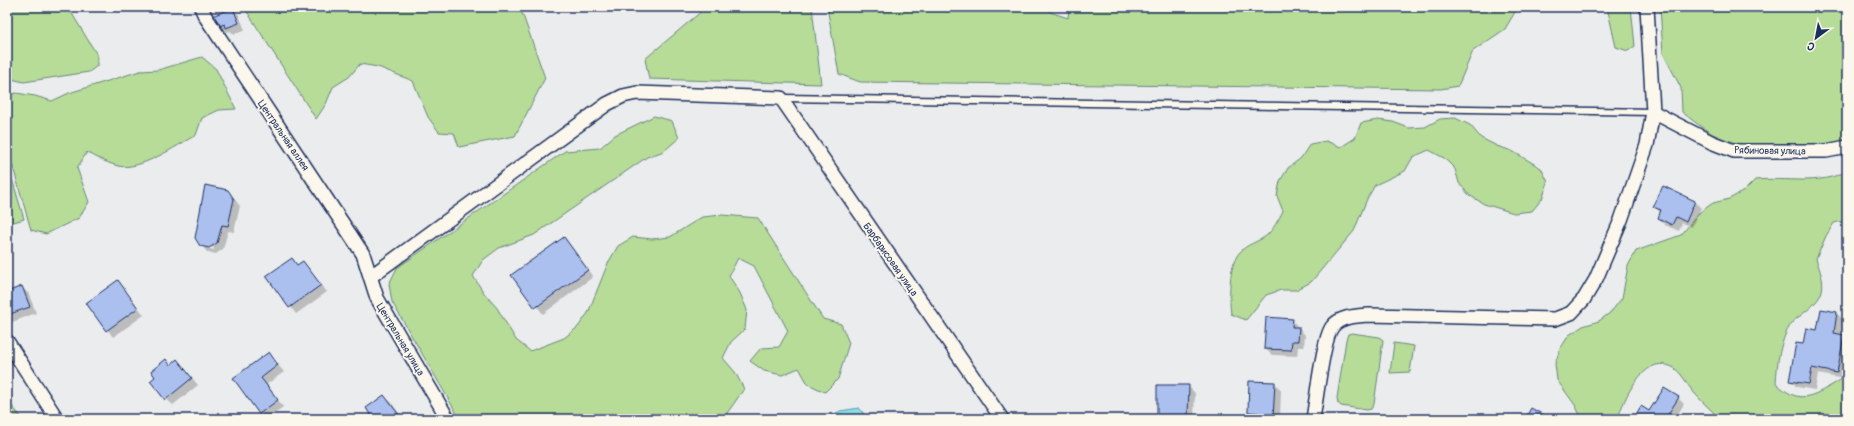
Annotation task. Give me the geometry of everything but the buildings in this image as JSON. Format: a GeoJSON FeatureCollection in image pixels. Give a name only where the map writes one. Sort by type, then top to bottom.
{"type":"FeatureCollection","features":[{"type":"Feature","properties":{"kind":"street"},"geometry":{"type":"LineString","coordinates":[[1312,419],[1325,346],[1332,327],[1346,318],[1369,315],[1555,319],[1571,313],[1584,299],[1596,278],[1621,220],[1647,145],[1653,112],[1647,7]]}},
{"type":"Feature","properties":{"kind":"street","name":"Центральная аллея"},"geometry":{"type":"LineString","coordinates":[[203,12],[363,254]]}},
{"type":"Feature","properties":{"kind":"street"},"geometry":{"type":"LineString","coordinates":[[370,277],[607,104],[623,96],[637,93],[781,98]]}},
{"type":"Feature","properties":{"kind":"street","name":"Барбарисовая улица"},"geometry":{"type":"LineString","coordinates":[[781,98],[1002,419]]}},
{"type":"Feature","properties":{"kind":"street","name":"Рябиновая улица"},"geometry":{"type":"LineString","coordinates":[[1653,112],[1711,142],[1734,151],[1826,151],[1847,147]]}},
{"type":"Feature","properties":{"kind":"street","name":"Центральная улица"},"geometry":{"type":"LineString","coordinates":[[363,254],[376,298],[445,418]]}},
{"type":"Feature","properties":{"kind":"street"},"geometry":{"type":"LineString","coordinates":[[7,341],[57,419]]}},
{"type":"Feature","properties":{"kind":"lane"},"geometry":{"type":"LineString","coordinates":[[781,98],[1653,112]]}},
{"type":"Feature","properties":{"kind":"green space"},"geometry":{"type":"Polygon","coordinates":[[[7,7],[68,7],[97,55],[97,66],[89,72],[24,82],[7,78],[7,7]]]}},
{"type":"Feature","properties":{"kind":"green space"},"geometry":{"type":"Polygon","coordinates":[[[244,7],[520,7],[545,78],[515,136],[459,147],[454,133],[439,132],[428,117],[413,81],[378,67],[360,64],[349,77],[333,87],[326,104],[316,119],[244,7]]]}},
{"type":"Feature","properties":{"kind":"green space"},"geometry":{"type":"Polygon","coordinates":[[[704,7],[812,7],[821,84],[649,79],[645,59],[703,10],[704,7]]]}},
{"type":"Feature","properties":{"kind":"green space"},"geometry":{"type":"Polygon","coordinates":[[[827,7],[1046,7],[1050,12],[1068,18],[1069,7],[1518,7],[1505,29],[1473,51],[1458,86],[1441,89],[860,82],[839,74],[827,7]]]}},
{"type":"Feature","properties":{"kind":"green space"},"geometry":{"type":"Polygon","coordinates":[[[1607,7],[1631,7],[1635,46],[1628,51],[1616,47],[1607,7]]]}},
{"type":"Feature","properties":{"kind":"green space"},"geometry":{"type":"Polygon","coordinates":[[[1660,7],[1847,7],[1847,144],[1842,146],[1799,147],[1752,145],[1726,140],[1714,135],[1698,124],[1682,112],[1681,88],[1663,53],[1660,7]]]}},
{"type":"Feature","properties":{"kind":"green space"},"geometry":{"type":"Polygon","coordinates":[[[202,57],[216,69],[236,109],[219,110],[202,118],[196,135],[168,151],[137,165],[127,167],[118,166],[87,152],[77,168],[89,202],[79,218],[46,234],[31,230],[7,146],[7,96],[16,93],[52,101],[69,93],[140,71],[158,70],[202,57]]]}},
{"type":"Feature","properties":{"kind":"green space"},"geometry":{"type":"Polygon","coordinates":[[[654,116],[672,121],[679,138],[664,151],[647,157],[534,235],[499,248],[483,260],[473,276],[484,293],[497,308],[516,340],[530,351],[564,338],[578,327],[588,313],[608,263],[618,246],[633,237],[652,239],[670,237],[702,217],[722,215],[758,218],[823,319],[841,324],[849,343],[838,379],[825,392],[808,384],[799,368],[782,375],[764,371],[750,361],[761,348],[779,347],[788,331],[754,266],[738,258],[729,276],[740,293],[747,310],[745,329],[731,342],[723,358],[735,372],[744,389],[723,419],[460,419],[392,302],[389,284],[397,268],[565,151],[600,148],[615,135],[654,116]]]}},
{"type":"Feature","properties":{"kind":"green space"},"geometry":{"type":"Polygon","coordinates":[[[1455,118],[1470,125],[1481,138],[1512,151],[1541,168],[1548,182],[1542,199],[1532,211],[1514,213],[1484,204],[1469,195],[1459,183],[1455,169],[1444,158],[1429,150],[1413,157],[1405,171],[1375,185],[1367,199],[1354,231],[1311,282],[1296,290],[1281,290],[1266,295],[1246,320],[1231,314],[1230,282],[1236,257],[1246,247],[1266,236],[1276,224],[1283,211],[1277,196],[1280,181],[1288,168],[1301,158],[1310,144],[1326,141],[1341,147],[1355,138],[1361,123],[1378,120],[1393,122],[1409,128],[1425,127],[1440,119],[1455,118]]]}},
{"type":"Feature","properties":{"kind":"green space"},"geometry":{"type":"Polygon","coordinates":[[[7,162],[24,219],[7,224],[7,162]]]}},
{"type":"Feature","properties":{"kind":"green space"},"geometry":{"type":"Polygon","coordinates":[[[1847,171],[1847,220],[1834,223],[1826,236],[1816,259],[1823,282],[1821,294],[1818,300],[1792,322],[1787,330],[1780,352],[1776,383],[1790,394],[1803,397],[1824,390],[1847,374],[1847,419],[1714,419],[1714,413],[1694,392],[1679,373],[1670,366],[1661,364],[1652,367],[1643,373],[1636,381],[1625,401],[1618,419],[1582,419],[1575,405],[1557,380],[1555,364],[1560,349],[1569,335],[1583,326],[1599,321],[1611,312],[1622,298],[1628,266],[1636,251],[1681,235],[1700,212],[1713,203],[1729,199],[1744,191],[1755,180],[1814,180],[1836,176],[1847,171]]]}},
{"type":"Feature","properties":{"kind":"green space"},"geometry":{"type":"Polygon","coordinates":[[[1352,333],[1379,337],[1383,340],[1374,404],[1371,409],[1367,410],[1341,406],[1338,403],[1337,398],[1346,340],[1348,334],[1352,333]]]}},
{"type":"Feature","properties":{"kind":"green space"},"geometry":{"type":"Polygon","coordinates":[[[1394,343],[1414,346],[1410,372],[1390,373],[1394,343]]]}},
{"type":"Feature","properties":{"kind":"green space"},"geometry":{"type":"Polygon","coordinates":[[[7,403],[11,405],[23,419],[7,419],[7,403]]]}},
{"type":"Feature","properties":{"kind":"water"},"geometry":{"type":"Polygon","coordinates":[[[859,408],[866,419],[843,416],[838,419],[824,419],[840,411],[859,408]]]}}]}
